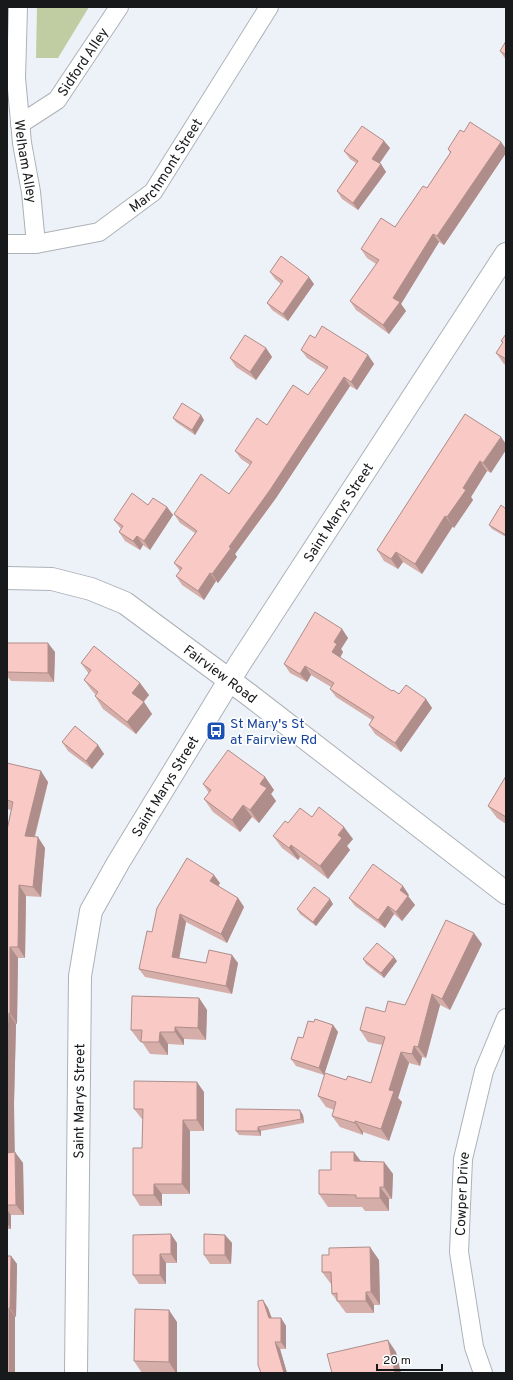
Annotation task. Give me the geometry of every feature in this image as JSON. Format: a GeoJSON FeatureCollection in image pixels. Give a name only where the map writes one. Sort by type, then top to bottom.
{"type":"FeatureCollection","features":[{"type":"Feature","properties":{"kind":"main road","name":"Saint Marys Street"},"geometry":{"type":"LineString","coordinates":[[76,1373],[80,976],[91,911],[118,863],[229,680],[506,254]]}},
{"type":"Feature","properties":{"kind":"main road","name":"Fairview Road"},"geometry":{"type":"LineString","coordinates":[[7,578],[52,579],[91,589],[125,603],[248,694],[506,893]]}},
{"type":"Feature","properties":{"kind":"street","name":"Welham Alley"},"geometry":{"type":"LineString","coordinates":[[18,7],[16,78],[20,124],[31,192],[36,244]]}},
{"type":"Feature","properties":{"kind":"street","name":"Sidford Alley"},"geometry":{"type":"LineString","coordinates":[[20,124],[57,100],[119,7]]}},
{"type":"Feature","properties":{"kind":"street","name":"Marchmont Street"},"geometry":{"type":"LineString","coordinates":[[7,244],[36,244],[99,232],[152,192],[269,7]]}},
{"type":"Feature","properties":{"kind":"street","name":"Cowper Drive"},"geometry":{"type":"LineString","coordinates":[[483,1373],[474,1347],[459,1252],[463,1159],[484,1071],[506,1018]]}},
{"type":"Feature","properties":{"kind":"green space"},"geometry":{"type":"Polygon","coordinates":[[[37,7],[89,7],[58,58],[36,58],[37,7]]]}},
{"type":"Feature","properties":{"kind":"building"},"geometry":{"type":"Polygon","coordinates":[[[506,41],[506,55],[500,51],[506,41]]]}},
{"type":"Feature","properties":{"kind":"building"},"geometry":{"type":"Polygon","coordinates":[[[470,122],[501,142],[437,236],[433,234],[393,298],[400,302],[383,325],[350,301],[379,260],[361,249],[381,218],[395,227],[423,186],[427,188],[451,152],[448,149],[460,130],[464,132],[470,122]]]}},
{"type":"Feature","properties":{"kind":"building"},"geometry":{"type":"Polygon","coordinates":[[[362,126],[384,141],[372,159],[381,164],[353,203],[337,191],[358,161],[344,151],[362,126]]]}},
{"type":"Feature","properties":{"kind":"building"},"geometry":{"type":"Polygon","coordinates":[[[281,256],[309,277],[283,314],[267,303],[283,281],[270,272],[281,256]]]}},
{"type":"Feature","properties":{"kind":"building"},"geometry":{"type":"Polygon","coordinates":[[[322,326],[368,355],[351,382],[344,377],[270,490],[229,547],[231,548],[212,574],[210,573],[198,591],[176,576],[182,568],[174,563],[197,531],[174,514],[201,474],[229,494],[252,462],[235,451],[257,418],[267,425],[293,385],[308,395],[328,367],[301,350],[310,335],[315,338],[322,326]]]}},
{"type":"Feature","properties":{"kind":"building"},"geometry":{"type":"Polygon","coordinates":[[[506,334],[506,359],[496,353],[506,334]]]}},
{"type":"Feature","properties":{"kind":"building"},"geometry":{"type":"Polygon","coordinates":[[[245,335],[266,348],[250,372],[230,358],[245,335]]]}},
{"type":"Feature","properties":{"kind":"building"},"geometry":{"type":"Polygon","coordinates":[[[182,403],[201,415],[192,430],[173,418],[182,403]]]}},
{"type":"Feature","properties":{"kind":"building"},"geometry":{"type":"Polygon","coordinates":[[[465,414],[501,437],[483,463],[480,461],[463,488],[466,490],[447,517],[445,516],[415,564],[396,552],[391,559],[377,550],[465,414]]]}},
{"type":"Feature","properties":{"kind":"building"},"geometry":{"type":"Polygon","coordinates":[[[132,493],[148,505],[153,498],[167,507],[144,541],[137,536],[133,541],[119,532],[123,526],[114,520],[132,493]]]}},
{"type":"Feature","properties":{"kind":"building"},"geometry":{"type":"Polygon","coordinates":[[[501,505],[506,509],[506,535],[489,525],[501,505]]]}},
{"type":"Feature","properties":{"kind":"building"},"geometry":{"type":"Polygon","coordinates":[[[315,612],[342,629],[334,642],[337,644],[332,652],[392,691],[393,690],[399,694],[406,685],[426,699],[395,743],[369,725],[374,717],[330,689],[334,683],[305,666],[300,674],[284,664],[315,612]]]}},
{"type":"Feature","properties":{"kind":"building"},"geometry":{"type":"Polygon","coordinates":[[[7,643],[48,643],[48,673],[7,672],[7,643]]]}},
{"type":"Feature","properties":{"kind":"building"},"geometry":{"type":"Polygon","coordinates":[[[94,646],[140,683],[132,693],[144,702],[127,722],[95,696],[98,692],[84,680],[91,670],[81,663],[94,646]]]}},
{"type":"Feature","properties":{"kind":"building"},"geometry":{"type":"Polygon","coordinates":[[[75,726],[98,745],[86,761],[62,742],[75,726]]]}},
{"type":"Feature","properties":{"kind":"building"},"geometry":{"type":"Polygon","coordinates":[[[228,750],[265,777],[260,784],[267,788],[250,810],[243,805],[232,820],[204,799],[211,790],[203,784],[228,750]]]}},
{"type":"Feature","properties":{"kind":"building"},"geometry":{"type":"Polygon","coordinates":[[[7,763],[41,771],[25,836],[38,837],[33,887],[19,885],[18,947],[10,947],[10,1013],[7,1069],[7,830],[13,802],[7,800],[7,763]]]}},
{"type":"Feature","properties":{"kind":"building"},"geometry":{"type":"Polygon","coordinates":[[[506,776],[506,817],[488,806],[506,776]]]}},
{"type":"Feature","properties":{"kind":"building"},"geometry":{"type":"Polygon","coordinates":[[[319,807],[344,827],[338,835],[342,838],[320,866],[291,845],[289,848],[273,836],[285,821],[288,823],[300,808],[312,817],[319,807]]]}},
{"type":"Feature","properties":{"kind":"building"},"geometry":{"type":"Polygon","coordinates":[[[187,858],[214,875],[210,881],[238,898],[221,934],[180,914],[172,957],[206,963],[209,950],[232,955],[226,986],[139,969],[147,931],[152,932],[157,908],[187,858]]]}},
{"type":"Feature","properties":{"kind":"building"},"geometry":{"type":"Polygon","coordinates":[[[373,864],[403,886],[400,890],[408,896],[396,912],[388,906],[378,920],[349,898],[373,864]]]}},
{"type":"Feature","properties":{"kind":"building"},"geometry":{"type":"Polygon","coordinates":[[[314,887],[330,899],[313,922],[297,909],[314,887]]]}},
{"type":"Feature","properties":{"kind":"building"},"geometry":{"type":"Polygon","coordinates":[[[446,920],[474,933],[442,999],[432,994],[418,1047],[414,1046],[412,1054],[401,1052],[389,1090],[394,1091],[381,1129],[332,1116],[336,1102],[318,1096],[325,1073],[346,1080],[348,1076],[371,1083],[385,1037],[360,1030],[366,1007],[385,1012],[388,1001],[405,1005],[446,920]]]}},
{"type":"Feature","properties":{"kind":"building"},"geometry":{"type":"Polygon","coordinates":[[[377,943],[394,957],[381,973],[363,959],[377,943]]]}},
{"type":"Feature","properties":{"kind":"building"},"geometry":{"type":"Polygon","coordinates":[[[132,996],[199,998],[198,1028],[175,1027],[175,1032],[160,1032],[159,1042],[141,1042],[142,1030],[131,1030],[132,996]]]}},
{"type":"Feature","properties":{"kind":"building"},"geometry":{"type":"Polygon","coordinates":[[[315,1019],[333,1025],[319,1068],[291,1059],[298,1037],[303,1038],[308,1021],[314,1022],[315,1019]]]}},
{"type":"Feature","properties":{"kind":"building"},"geometry":{"type":"Polygon","coordinates":[[[134,1081],[197,1082],[197,1120],[183,1120],[182,1184],[154,1184],[154,1195],[133,1195],[133,1148],[142,1148],[143,1109],[134,1109],[134,1081]]]}},
{"type":"Feature","properties":{"kind":"building"},"geometry":{"type":"Polygon","coordinates":[[[236,1109],[300,1110],[301,1119],[258,1127],[258,1131],[236,1131],[236,1109]]]}},
{"type":"Feature","properties":{"kind":"building"},"geometry":{"type":"Polygon","coordinates":[[[15,1152],[16,1205],[7,1205],[7,1153],[15,1152]]]}},
{"type":"Feature","properties":{"kind":"building"},"geometry":{"type":"Polygon","coordinates":[[[331,1152],[354,1152],[354,1161],[384,1162],[384,1187],[380,1187],[380,1198],[356,1198],[356,1195],[319,1194],[319,1170],[331,1170],[331,1152]]]}},
{"type":"Feature","properties":{"kind":"building"},"geometry":{"type":"Polygon","coordinates":[[[171,1234],[171,1254],[160,1254],[160,1275],[133,1275],[133,1235],[171,1234]]]}},
{"type":"Feature","properties":{"kind":"building"},"geometry":{"type":"Polygon","coordinates":[[[204,1234],[225,1235],[225,1255],[204,1255],[204,1234]]]}},
{"type":"Feature","properties":{"kind":"building"},"geometry":{"type":"Polygon","coordinates":[[[370,1247],[371,1292],[366,1292],[366,1301],[337,1301],[337,1293],[332,1294],[331,1272],[322,1272],[322,1255],[329,1255],[329,1248],[370,1247]]]}},
{"type":"Feature","properties":{"kind":"building"},"geometry":{"type":"Polygon","coordinates":[[[7,1256],[11,1256],[9,1373],[7,1373],[7,1256]]]}},
{"type":"Feature","properties":{"kind":"building"},"geometry":{"type":"Polygon","coordinates":[[[263,1300],[269,1318],[281,1318],[281,1342],[275,1342],[284,1373],[261,1373],[258,1365],[258,1301],[263,1300]]]}},
{"type":"Feature","properties":{"kind":"building"},"geometry":{"type":"Polygon","coordinates":[[[135,1309],[169,1310],[169,1362],[134,1361],[135,1309]]]}},
{"type":"Feature","properties":{"kind":"building"},"geometry":{"type":"Polygon","coordinates":[[[388,1340],[395,1373],[332,1373],[327,1354],[388,1340]]]}},
{"type":"Feature","properties":{"kind":"place","name":"St Mary's St at Fairview Rd"},"geometry":{"type":"Point","coordinates":[216,731]}}]}
